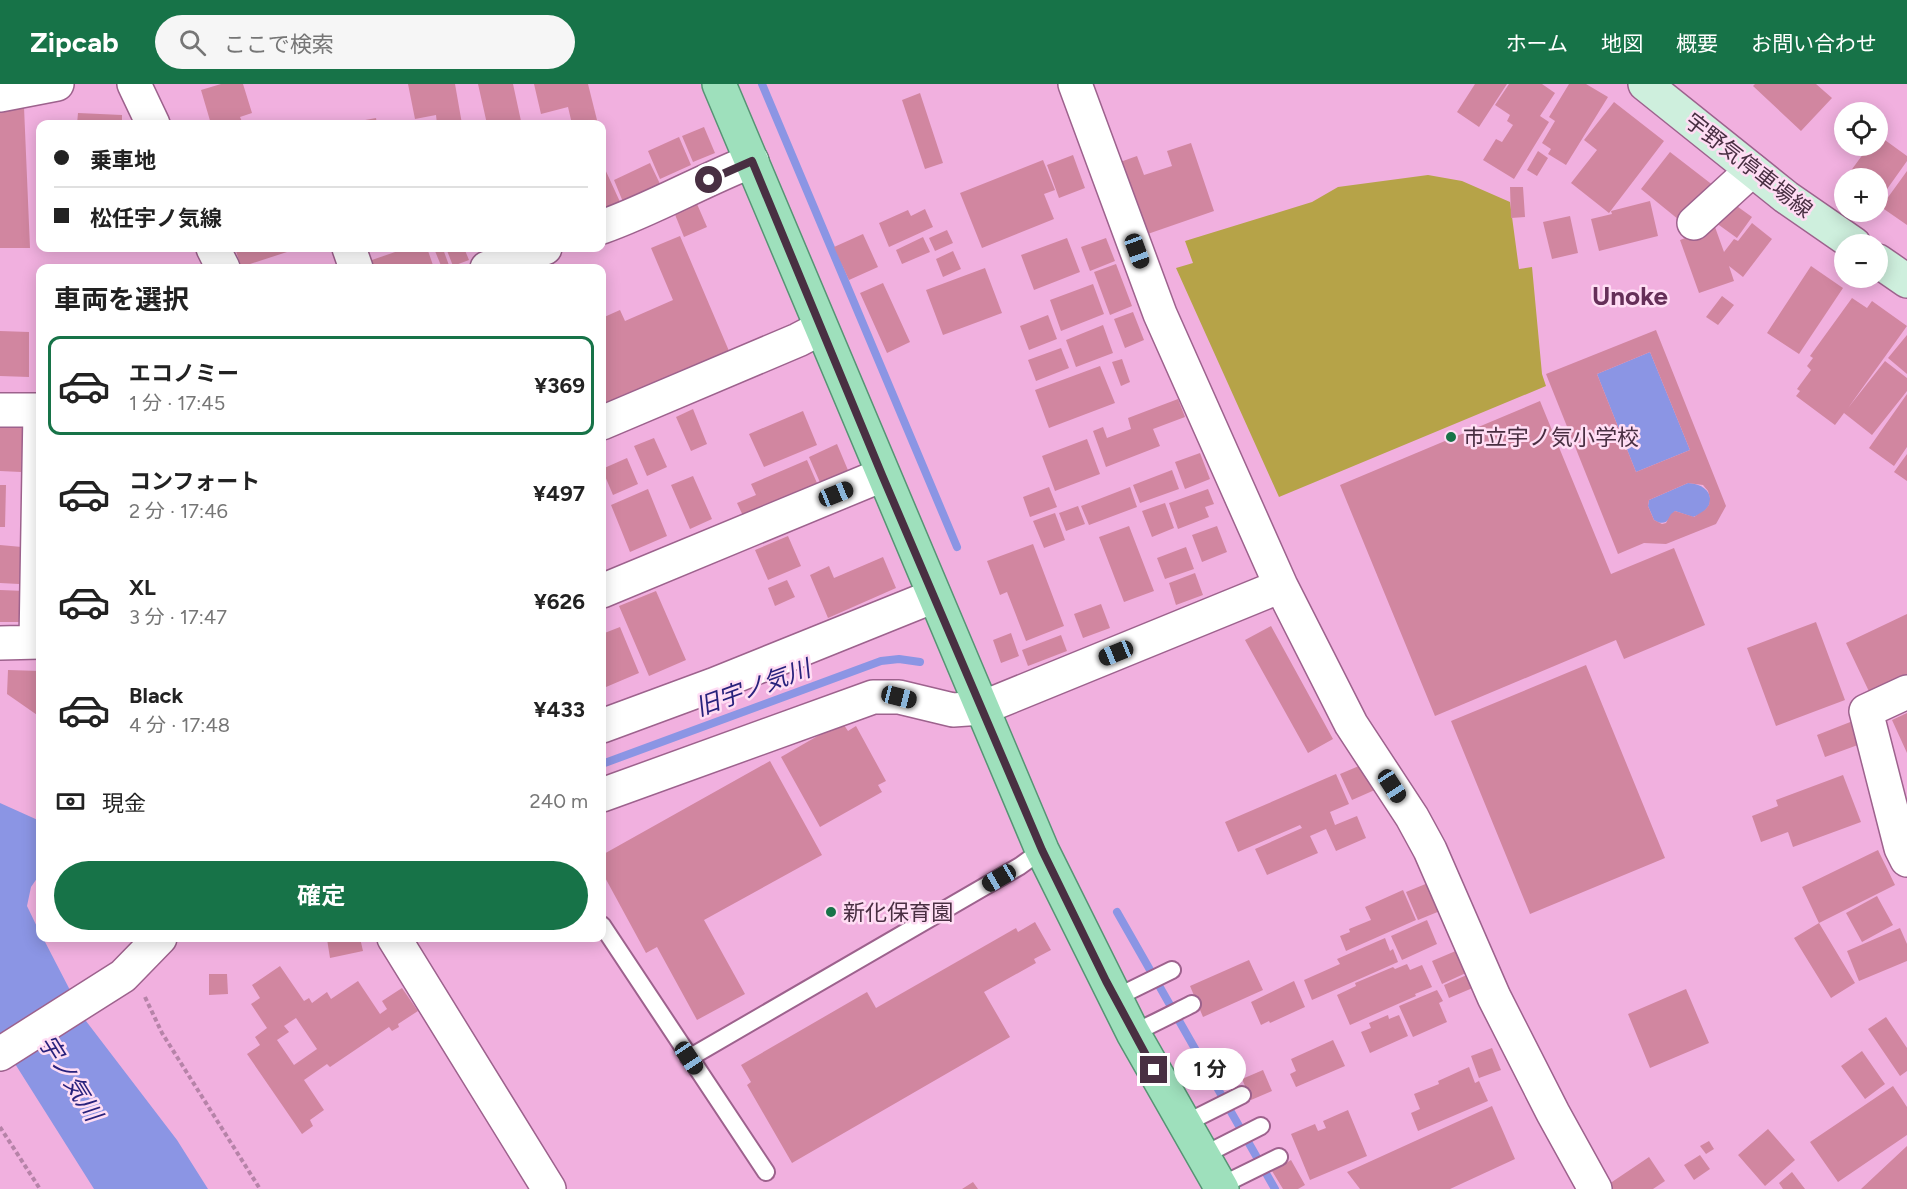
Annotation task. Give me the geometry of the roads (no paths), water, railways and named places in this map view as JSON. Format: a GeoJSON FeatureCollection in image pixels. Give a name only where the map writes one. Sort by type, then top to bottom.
{"type":"FeatureCollection","features":[{"type":"Feature","properties":{"kind":"main road"},"geometry":{"type":"LineString","coordinates":[[719,84],[1042,850],[1133,1033],[1221,1188]]}},
{"type":"Feature","properties":{"kind":"main road","name":"宇野気停車場線"},"geometry":{"type":"LineString","coordinates":[[1645,84],[1786,197],[1840,234]]}},
{"type":"Feature","properties":{"kind":"main road"},"geometry":{"type":"LineString","coordinates":[[1888,268],[1907,281]]}},
{"type":"Feature","properties":{"kind":"street"},"geometry":{"type":"LineString","coordinates":[[0,95],[57,84]]}},
{"type":"Feature","properties":{"kind":"street"},"geometry":{"type":"LineString","coordinates":[[134,84],[151,120]]}},
{"type":"Feature","properties":{"kind":"street"},"geometry":{"type":"LineString","coordinates":[[1076,84],[1160,314],[1281,586],[1351,724],[1412,817],[1430,849],[1494,997],[1595,1189]]}},
{"type":"Feature","properties":{"kind":"street"},"geometry":{"type":"LineString","coordinates":[[606,226],[634,216],[752,161]]}},
{"type":"Feature","properties":{"kind":"street"},"geometry":{"type":"LineString","coordinates":[[1694,224],[1752,170]]}},
{"type":"Feature","properties":{"kind":"street"},"geometry":{"type":"LineString","coordinates":[[499,264],[533,252]]}},
{"type":"Feature","properties":{"kind":"street"},"geometry":{"type":"LineString","coordinates":[[606,421],[798,340],[821,328]]}},
{"type":"Feature","properties":{"kind":"street"},"geometry":{"type":"LineString","coordinates":[[0,410],[36,410]]}},
{"type":"Feature","properties":{"kind":"street"},"geometry":{"type":"LineString","coordinates":[[606,589],[882,475]]}},
{"type":"Feature","properties":{"kind":"street"},"geometry":{"type":"LineString","coordinates":[[606,794],[873,697],[899,697],[953,710],[982,708],[1281,586]]}},
{"type":"Feature","properties":{"kind":"street"},"geometry":{"type":"LineString","coordinates":[[606,725],[713,686],[934,596]]}},
{"type":"Feature","properties":{"kind":"street"},"geometry":{"type":"LineString","coordinates":[[0,643],[36,642]]}},
{"type":"Feature","properties":{"kind":"street"},"geometry":{"type":"LineString","coordinates":[[1907,692],[1866,711],[1900,848],[1907,860]]}},
{"type":"Feature","properties":{"kind":"street"},"geometry":{"type":"LineString","coordinates":[[0,1054],[127,971],[156,942]]}},
{"type":"Feature","properties":{"kind":"street"},"geometry":{"type":"LineString","coordinates":[[396,942],[549,1189]]}},
{"type":"Feature","properties":{"kind":"lane"},"geometry":{"type":"LineString","coordinates":[[689,1058],[1020,866],[1042,850]]}},
{"type":"Feature","properties":{"kind":"lane"},"geometry":{"type":"LineString","coordinates":[[606,931],[766,1172]]}},
{"type":"Feature","properties":{"kind":"lane"},"geometry":{"type":"LineString","coordinates":[[1115,998],[1167,972]]}},
{"type":"Feature","properties":{"kind":"lane"},"geometry":{"type":"LineString","coordinates":[[1133,1033],[1162,1021],[1187,1006]]}},
{"type":"Feature","properties":{"kind":"lane"},"geometry":{"type":"LineString","coordinates":[[1184,1124],[1237,1097]]}},
{"type":"Feature","properties":{"kind":"lane"},"geometry":{"type":"LineString","coordinates":[[1202,1155],[1256,1129]]}},
{"type":"Feature","properties":{"kind":"lane"},"geometry":{"type":"LineString","coordinates":[[1221,1188],[1274,1160]]}},
{"type":"Feature","properties":{"kind":"water"},"geometry":{"type":"Polygon","coordinates":[[[1650,352],[1690,450],[1636,472],[1597,374],[1650,352]]]}},
{"type":"Feature","properties":{"kind":"water"},"geometry":{"type":"Polygon","coordinates":[[[1688,483],[1697,484],[1708,492],[1710,503],[1707,508],[1693,517],[1675,511],[1664,523],[1654,520],[1648,506],[1649,500],[1688,483]]]}},
{"type":"Feature","properties":{"kind":"water","name":"宇ノ気川"},"geometry":{"type":"Polygon","coordinates":[[[0,803],[36,819],[36,880],[31,887],[27,906],[36,925],[36,942],[45,942],[86,1021],[177,1140],[208,1189],[94,1189],[0,1040],[0,803]]]}},
{"type":"Feature","properties":{"kind":"waterway"},"geometry":{"type":"LineString","coordinates":[[762,84],[957,547]]}},
{"type":"Feature","properties":{"kind":"waterway","name":"旧宇ノ気川"},"geometry":{"type":"LineString","coordinates":[[606,763],[881,661],[899,659],[920,662]]}},
{"type":"Feature","properties":{"kind":"waterway"},"geometry":{"type":"LineString","coordinates":[[1117,912],[1275,1189]]}},
{"type":"Feature","properties":{"kind":"place","name":"市立宇ノ気小学校"},"geometry":{"type":"Point","coordinates":[1451,437]}},
{"type":"Feature","properties":{"kind":"place","name":"新化保育園"},"geometry":{"type":"Point","coordinates":[831,912]}},
{"type":"Feature","properties":{"kind":"district","name":"Unoke"},"geometry":{"type":"Point","coordinates":[1630,296]}}]}
